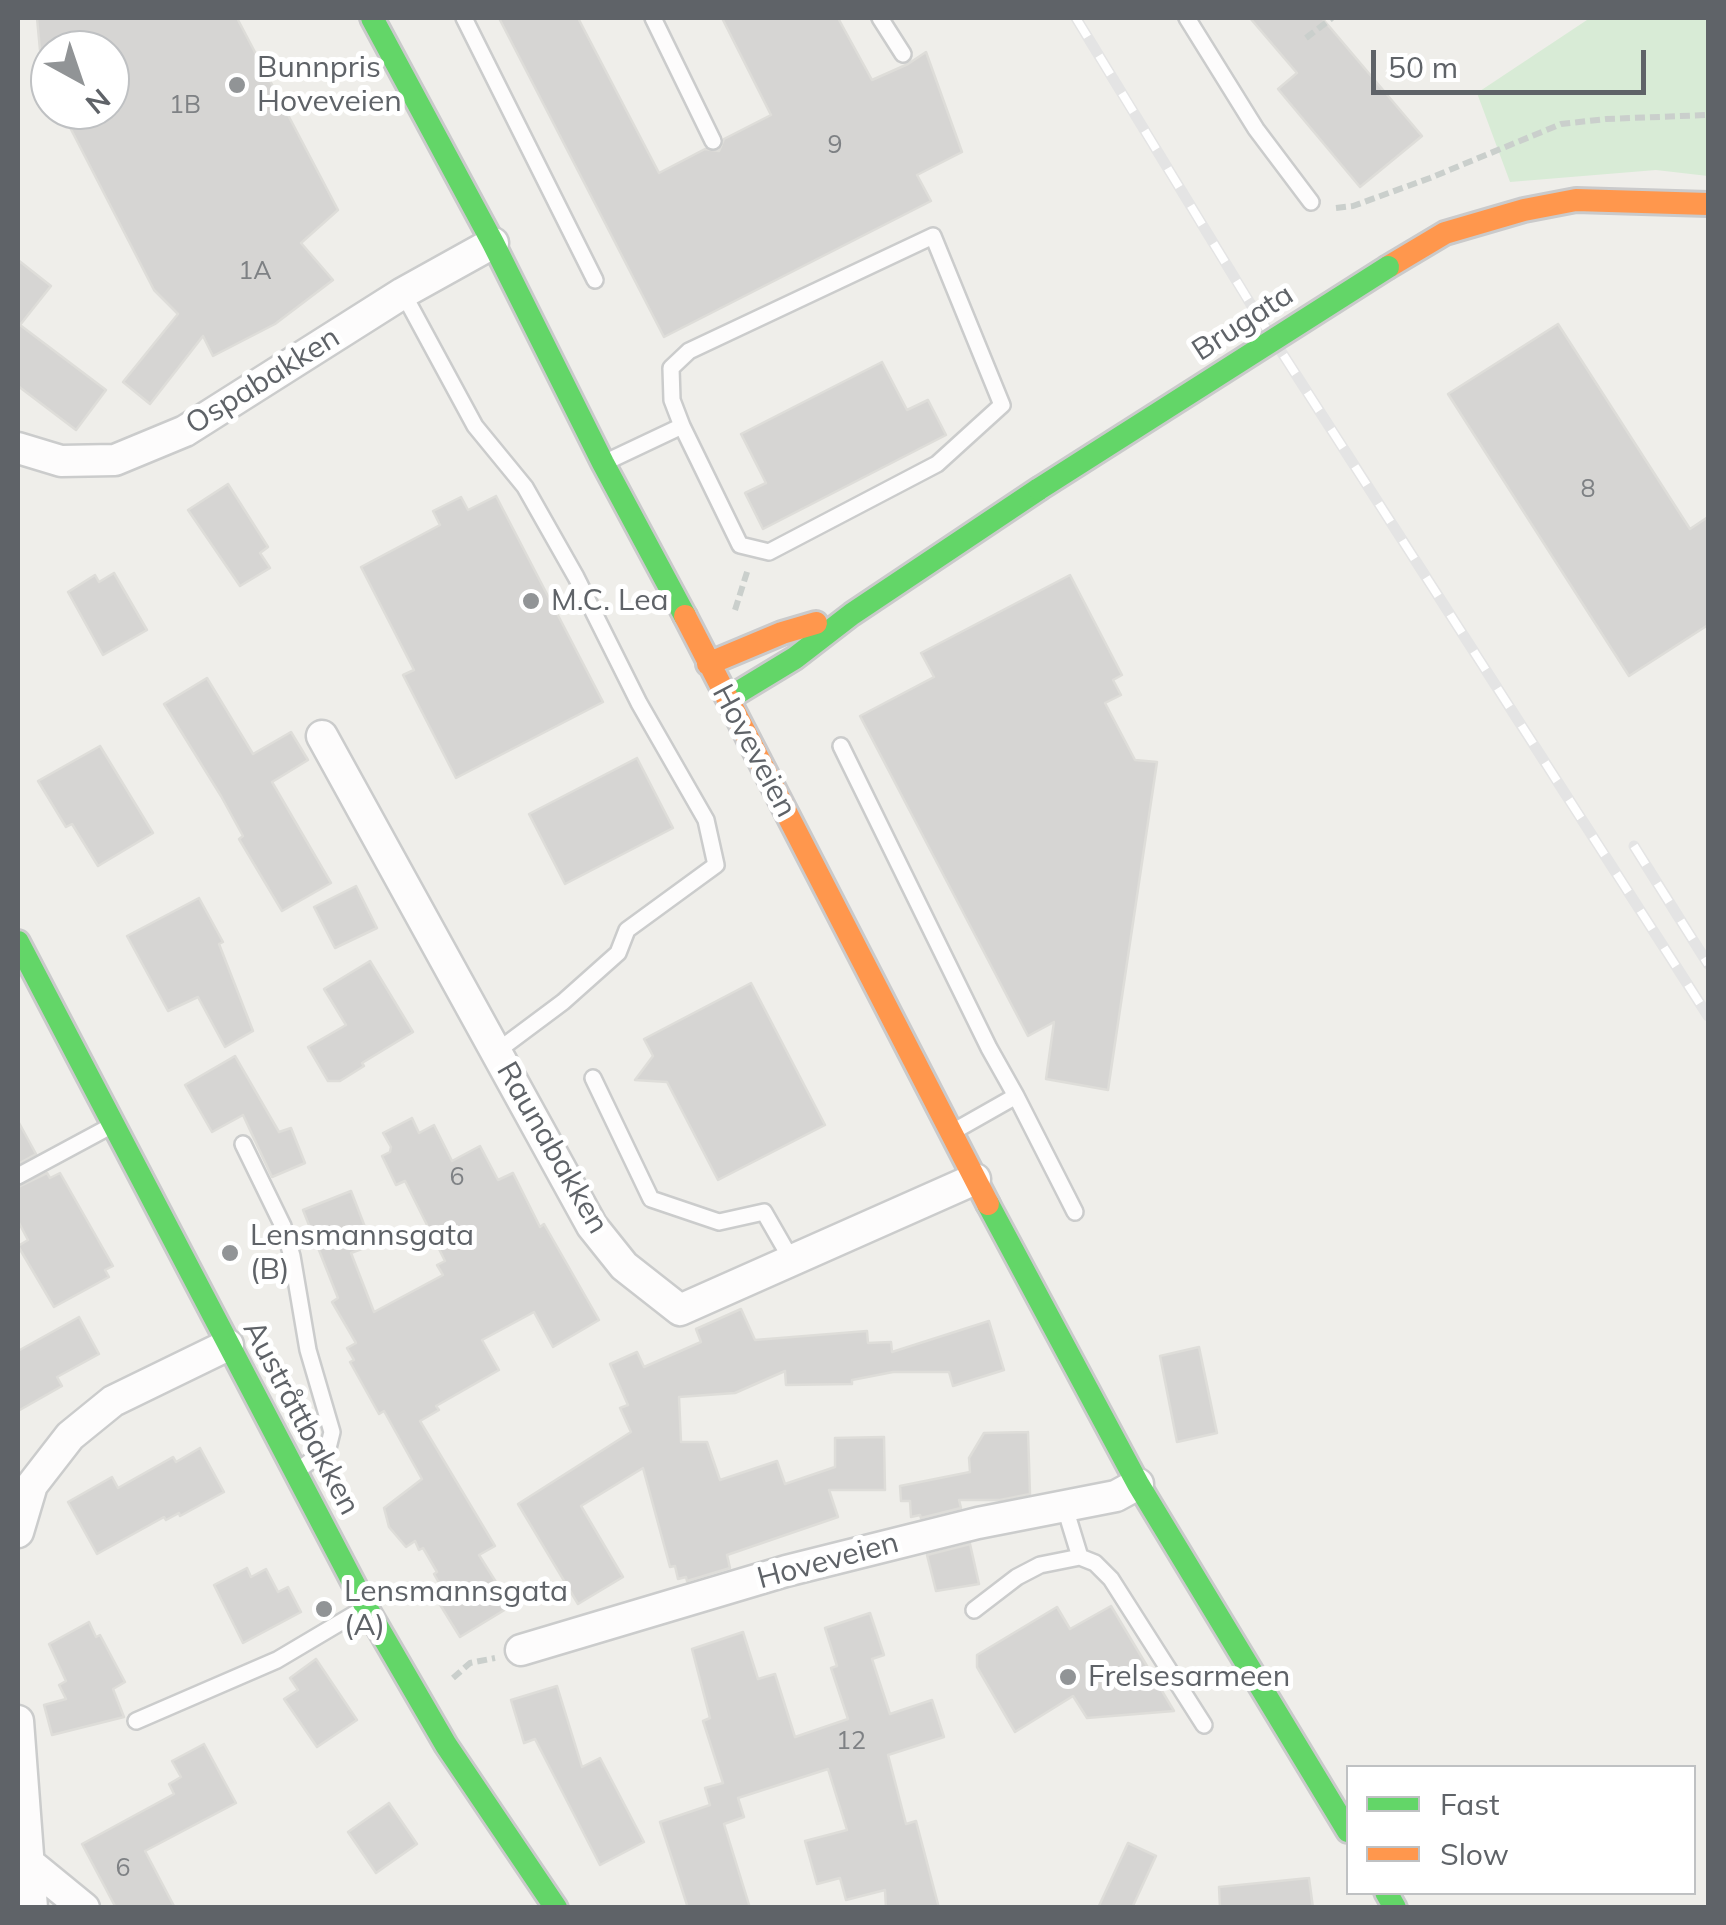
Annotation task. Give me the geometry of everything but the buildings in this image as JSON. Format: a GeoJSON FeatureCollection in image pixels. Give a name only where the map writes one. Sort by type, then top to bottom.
{"type":"FeatureCollection","features":[{"type":"Feature","properties":{"kind":"main road","name":"Hoveveien"},"geometry":{"type":"LineString","coordinates":[[372,18],[493,243],[603,464],[728,698],[950,1133],[1138,1484],[1346,1828]]}},
{"type":"Feature","properties":{"kind":"main road","name":"Brugata"},"geometry":{"type":"LineString","coordinates":[[728,698],[795,658],[852,614],[1039,489],[1445,233],[1524,210],[1576,200],[1708,204]]}},
{"type":"Feature","properties":{"kind":"main road","name":"Brugata"},"geometry":{"type":"LineString","coordinates":[[708,664],[782,632],[852,614]]}},
{"type":"Feature","properties":{"kind":"main road","name":"Austråttbakken"},"geometry":{"type":"LineString","coordinates":[[18,942],[366,1607],[446,1745],[556,1908]]}},
{"type":"Feature","properties":{"kind":"street","name":"Ospabakken"},"geometry":{"type":"LineString","coordinates":[[18,448],[61,462],[115,460],[185,432],[403,293],[493,243]]}},
{"type":"Feature","properties":{"kind":"street","name":"Raunabakken"},"geometry":{"type":"LineString","coordinates":[[322,736],[592,1226],[624,1266],[680,1310],[975,1179]]}},
{"type":"Feature","properties":{"kind":"street"},"geometry":{"type":"LineString","coordinates":[[18,1532],[32,1485],[70,1436],[113,1400],[228,1344]]}},
{"type":"Feature","properties":{"kind":"street","name":"Hoveveien"},"geometry":{"type":"LineString","coordinates":[[521,1650],[786,1571],[978,1523],[1116,1496],[1138,1484]]}},
{"type":"Feature","properties":{"kind":"street"},"geometry":{"type":"LineString","coordinates":[[18,1721],[32,1908]]}},
{"type":"Feature","properties":{"kind":"street"},"geometry":{"type":"LineString","coordinates":[[29,1863],[84,1908]]}},
{"type":"Feature","properties":{"kind":"lane"},"geometry":{"type":"LineString","coordinates":[[464,18],[596,280]]}},
{"type":"Feature","properties":{"kind":"lane"},"geometry":{"type":"LineString","coordinates":[[653,18],[713,141]]}},
{"type":"Feature","properties":{"kind":"lane"},"geometry":{"type":"LineString","coordinates":[[880,18],[903,54]]}},
{"type":"Feature","properties":{"kind":"lane"},"geometry":{"type":"LineString","coordinates":[[1187,18],[1256,128],[1311,202]]}},
{"type":"Feature","properties":{"kind":"lane"},"geometry":{"type":"LineString","coordinates":[[932,236],[1002,404],[937,464],[769,552],[740,544],[682,426],[672,400],[671,368],[689,351],[932,236]]}},
{"type":"Feature","properties":{"kind":"lane"},"geometry":{"type":"LineString","coordinates":[[403,293],[476,426],[524,487],[576,577],[639,703],[706,820],[716,866],[627,930],[618,953],[548,1014],[496,1052]]}},
{"type":"Feature","properties":{"kind":"lane"},"geometry":{"type":"LineString","coordinates":[[603,464],[682,426]]}},
{"type":"Feature","properties":{"kind":"lane"},"geometry":{"type":"LineString","coordinates":[[841,746],[989,1048],[1075,1212]]}},
{"type":"Feature","properties":{"kind":"lane"},"geometry":{"type":"LineString","coordinates":[[593,1078],[651,1199],[720,1222],[764,1212],[790,1260]]}},
{"type":"Feature","properties":{"kind":"lane"},"geometry":{"type":"LineString","coordinates":[[950,1133],[1016,1096]]}},
{"type":"Feature","properties":{"kind":"lane"},"geometry":{"type":"LineString","coordinates":[[18,1176],[112,1125]]}},
{"type":"Feature","properties":{"kind":"lane"},"geometry":{"type":"LineString","coordinates":[[243,1144],[283,1226],[308,1350],[332,1432],[328,1448],[295,1472]]}},
{"type":"Feature","properties":{"kind":"lane"},"geometry":{"type":"LineString","coordinates":[[1066,1508],[1080,1558]]}},
{"type":"Feature","properties":{"kind":"lane"},"geometry":{"type":"LineString","coordinates":[[974,1610],[1040,1565],[1080,1558],[1095,1563],[1111,1580],[1204,1725]]}},
{"type":"Feature","properties":{"kind":"lane"},"geometry":{"type":"LineString","coordinates":[[136,1721],[277,1660],[366,1607]]}},
{"type":"Feature","properties":{"kind":"path"},"geometry":{"type":"LineString","coordinates":[[1306,38],[1332,18]]}},
{"type":"Feature","properties":{"kind":"path"},"geometry":{"type":"LineString","coordinates":[[1311,202],[1320,208],[1353,206],[1560,124],[1606,118],[1708,115]]}},
{"type":"Feature","properties":{"kind":"path"},"geometry":{"type":"LineString","coordinates":[[738,603],[750,563]]}},
{"type":"Feature","properties":{"kind":"path"},"geometry":{"type":"LineString","coordinates":[[444,1685],[470,1663],[521,1650]]}},
{"type":"Feature","properties":{"kind":"green space"},"geometry":{"type":"Polygon","coordinates":[[[1590,18],[1708,18],[1708,176],[1656,170],[1510,182],[1477,93],[1590,18]]]}},
{"type":"Feature","properties":{"kind":"railway"},"geometry":{"type":"LineString","coordinates":[[1076,18],[1250,303],[1708,1016]]}},
{"type":"Feature","properties":{"kind":"railway"},"geometry":{"type":"LineString","coordinates":[[1634,846],[1708,964]]}},
{"type":"Feature","properties":{"kind":"traffic: fast"},"geometry":{"type":"LineString","coordinates":[[372,18],[685,616]]}},
{"type":"Feature","properties":{"kind":"traffic: fast"},"geometry":{"type":"LineString","coordinates":[[1039,489],[1388,267]]}},
{"type":"Feature","properties":{"kind":"traffic: fast"},"geometry":{"type":"LineString","coordinates":[[729,698],[795,658],[852,614],[1039,489]]}},
{"type":"Feature","properties":{"kind":"traffic: fast"},"geometry":{"type":"LineString","coordinates":[[18,942],[366,1607],[446,1745],[556,1908]]}},
{"type":"Feature","properties":{"kind":"traffic: fast"},"geometry":{"type":"LineString","coordinates":[[988,1204],[1138,1484],[1346,1828]]}},
{"type":"Feature","properties":{"kind":"traffic: fast"},"geometry":{"type":"LineString","coordinates":[[1388,1895],[1395,1908]]}},
{"type":"Feature","properties":{"kind":"traffic: slow"},"geometry":{"type":"LineString","coordinates":[[1388,267],[1445,233],[1524,210],[1576,200],[1708,204]]}},
{"type":"Feature","properties":{"kind":"traffic: slow"},"geometry":{"type":"LineString","coordinates":[[685,616],[988,1204]]}},
{"type":"Feature","properties":{"kind":"traffic: slow"},"geometry":{"type":"LineString","coordinates":[[708,664],[816,623]]}},
{"type":"Feature","properties":{"kind":"place","name":"Bunnpris Hoveveien"},"geometry":{"type":"Point","coordinates":[237,85]}},
{"type":"Feature","properties":{"kind":"place","name":"M.C. Lea"},"geometry":{"type":"Point","coordinates":[531,601]}},
{"type":"Feature","properties":{"kind":"place","name":"Lensmannsgata (B)"},"geometry":{"type":"Point","coordinates":[230,1253]}},
{"type":"Feature","properties":{"kind":"place","name":"Lensmannsgata (A)"},"geometry":{"type":"Point","coordinates":[324,1609]}},
{"type":"Feature","properties":{"kind":"place","name":"Frelsesarmeen"},"geometry":{"type":"Point","coordinates":[1068,1677]}}]}
